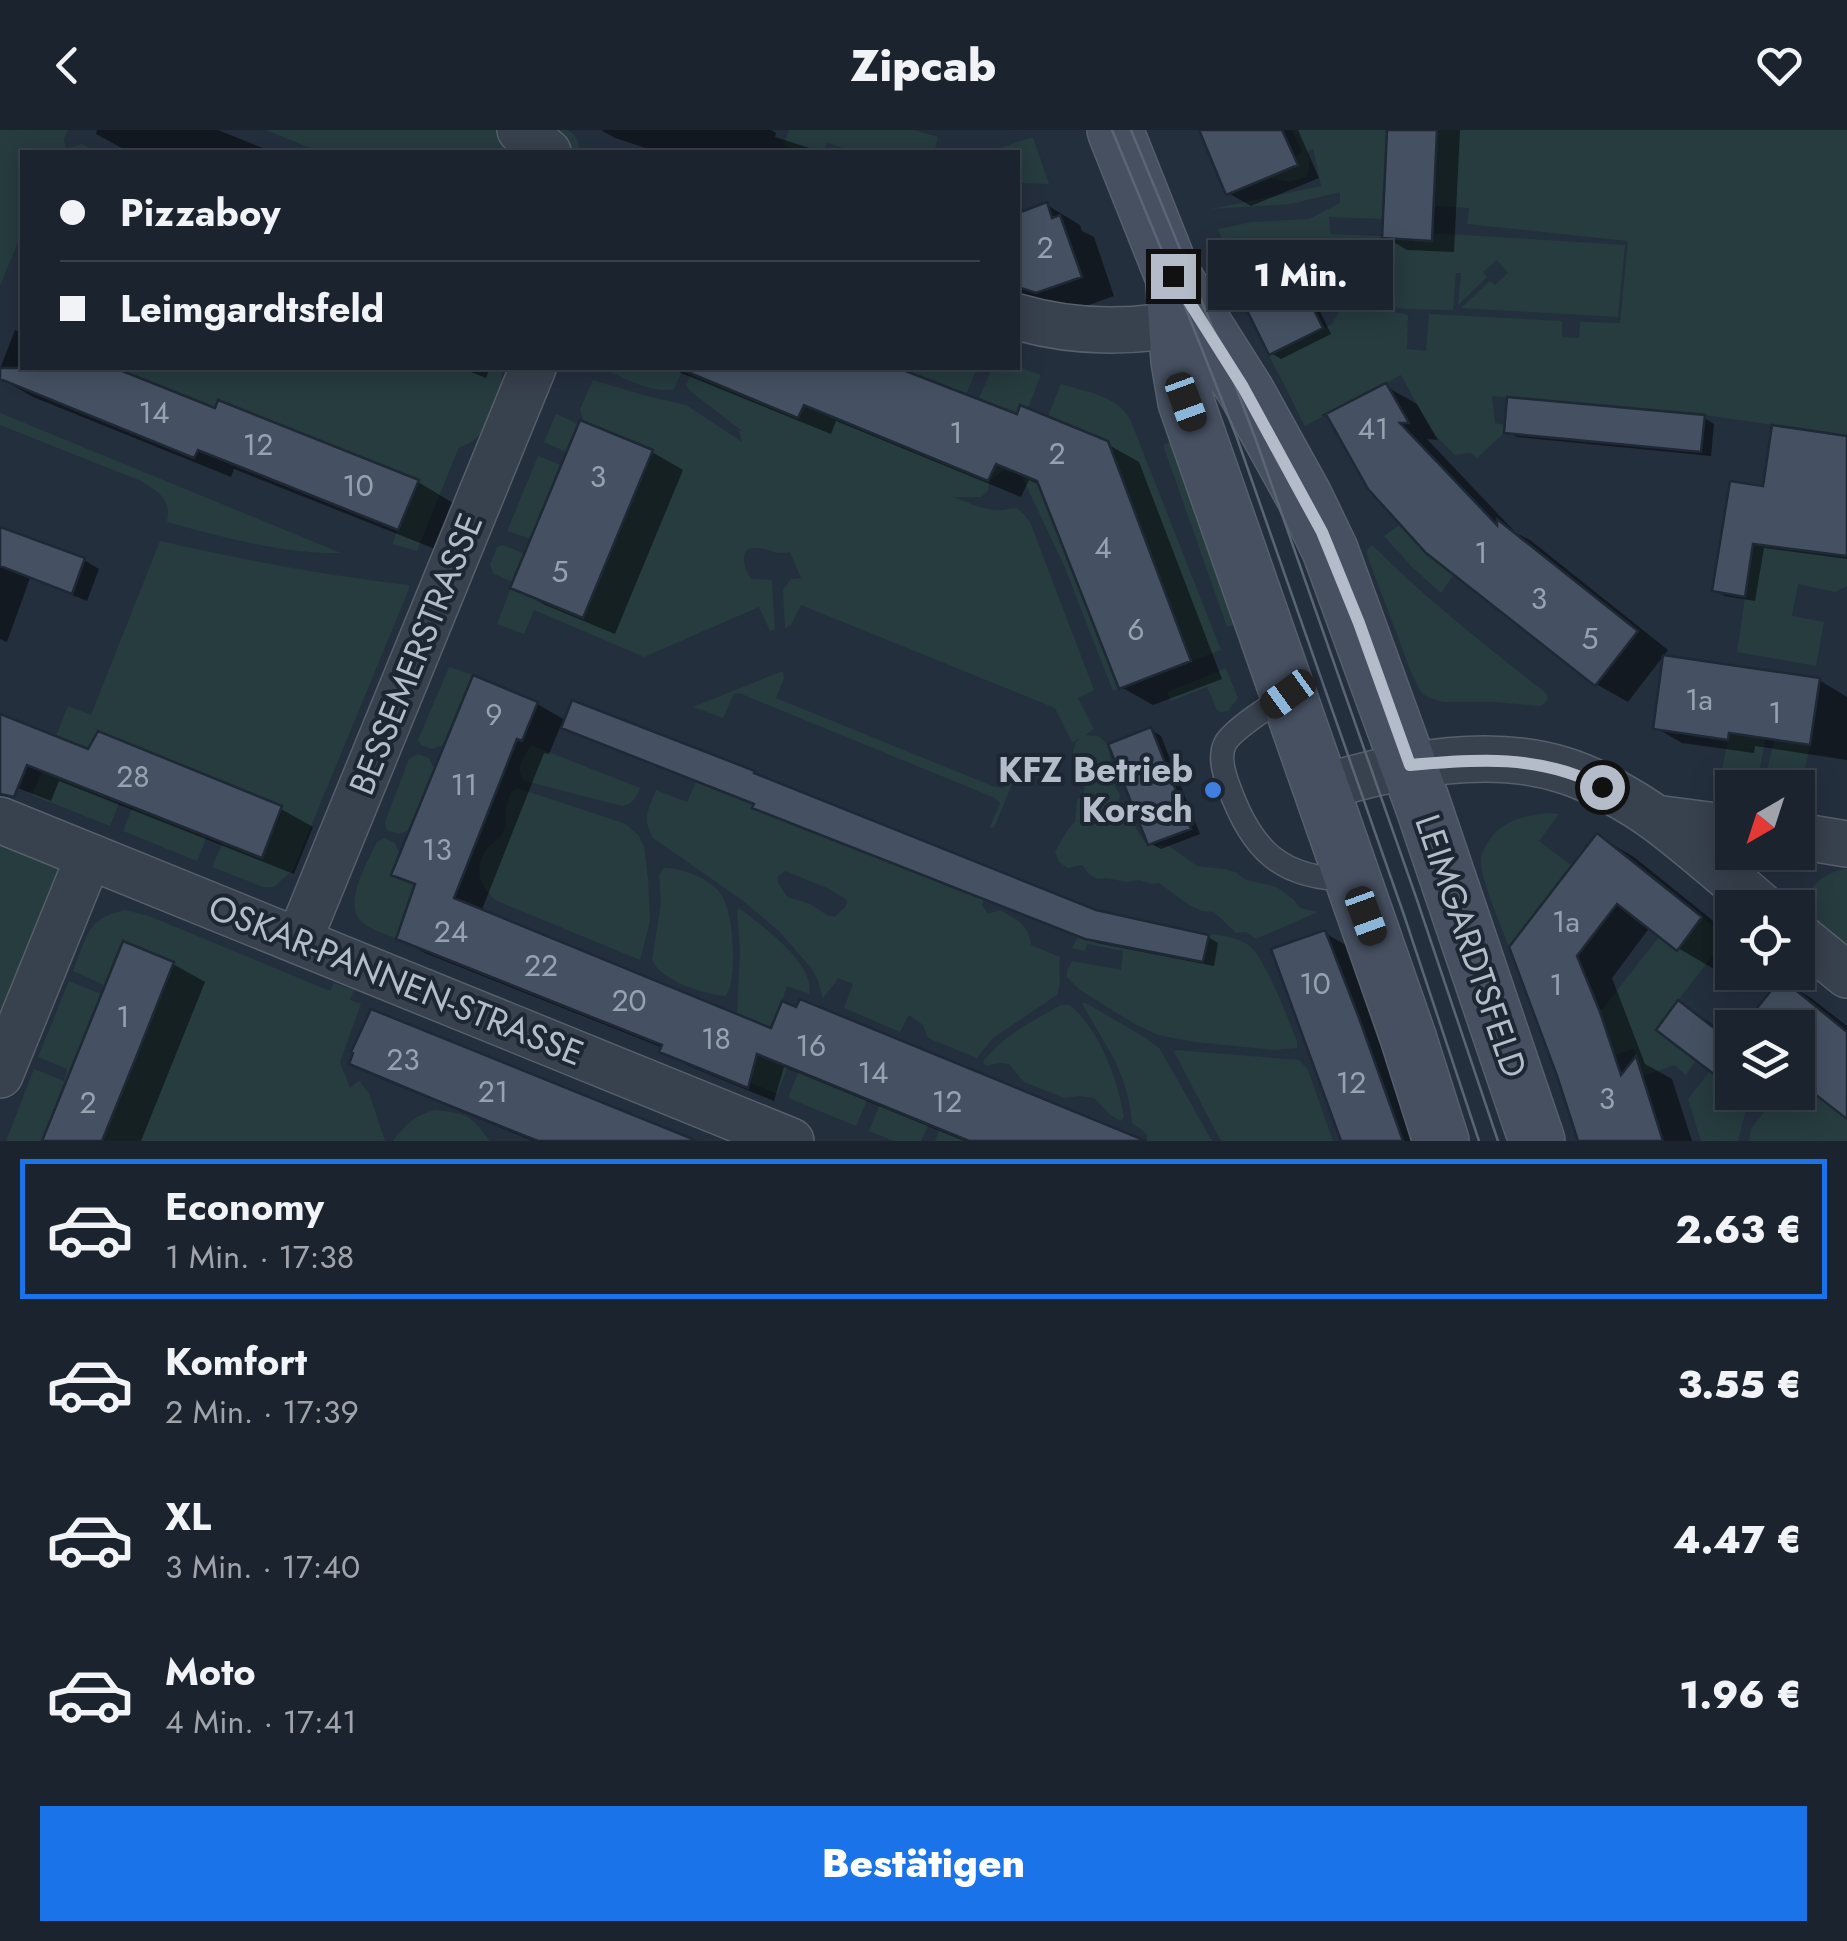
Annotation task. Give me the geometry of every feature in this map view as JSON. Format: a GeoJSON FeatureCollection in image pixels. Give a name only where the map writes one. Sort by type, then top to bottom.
{"type":"FeatureCollection","features":[{"type":"Feature","properties":{"kind":"main road"},"geometry":{"type":"LineString","coordinates":[[1115,130],[1183,306],[1181,378],[1186,402],[1441,1141]]}},
{"type":"Feature","properties":{"kind":"main road","name":"LEIMGARDTSFELD"},"geometry":{"type":"LineString","coordinates":[[1183,306],[1247,393],[1322,532],[1410,765],[1537,1141]]}},
{"type":"Feature","properties":{"kind":"street"},"geometry":{"type":"LineString","coordinates":[[520,130],[545,150]]}},
{"type":"Feature","properties":{"kind":"street"},"geometry":{"type":"LineString","coordinates":[[1020,316],[1076,328],[1124,329],[1183,306]]}},
{"type":"Feature","properties":{"kind":"street","name":"BESSEMERSTRASSE"},"geometry":{"type":"LineString","coordinates":[[299,940],[532,370]]}},
{"type":"Feature","properties":{"kind":"street"},"geometry":{"type":"LineString","coordinates":[[1321,788],[1410,765],[1481,760],[1548,766],[1586,778],[1655,818],[1742,890]]}},
{"type":"Feature","properties":{"kind":"street"},"geometry":{"type":"LineString","coordinates":[[1655,818],[1715,826]]}},
{"type":"Feature","properties":{"kind":"street","name":"OSKAR-PANNEN-STRASSE"},"geometry":{"type":"LineString","coordinates":[[0,820],[791,1141]]}},
{"type":"Feature","properties":{"kind":"street"},"geometry":{"type":"LineString","coordinates":[[1815,839],[1847,844]]}},
{"type":"Feature","properties":{"kind":"street"},"geometry":{"type":"LineString","coordinates":[[0,1075],[89,856]]}},
{"type":"Feature","properties":{"kind":"street"},"geometry":{"type":"LineString","coordinates":[[1815,948],[1847,975]]}},
{"type":"Feature","properties":{"kind":"lane"},"geometry":{"type":"LineString","coordinates":[[1288,694],[1226,741],[1222,756],[1225,776],[1246,829],[1278,861],[1306,874],[1353,879]]}},
{"type":"Feature","properties":{"kind":"green space"},"geometry":{"type":"Polygon","coordinates":[[[0,130],[68,130],[64,139],[66,149],[82,144],[92,150],[20,150],[20,240],[0,286],[0,130]]]}},
{"type":"Feature","properties":{"kind":"green space"},"geometry":{"type":"Polygon","coordinates":[[[266,130],[568,130],[579,149],[579,150],[315,150],[266,130]]]}},
{"type":"Feature","properties":{"kind":"green space"},"geometry":{"type":"Polygon","coordinates":[[[789,130],[914,130],[938,137],[935,150],[850,150],[827,143],[824,150],[799,150],[784,145],[789,130]]]}},
{"type":"Feature","properties":{"kind":"green space"},"geometry":{"type":"Polygon","coordinates":[[[1292,130],[1387,130],[1383,219],[1329,217],[1331,234],[1432,233],[1625,245],[1618,317],[1461,308],[1490,281],[1495,285],[1508,273],[1497,260],[1483,272],[1487,277],[1458,305],[1461,273],[1456,273],[1453,310],[1405,309],[1351,296],[1336,304],[1308,245],[1264,252],[1233,267],[1218,229],[1251,222],[1309,219],[1340,203],[1340,192],[1291,204],[1211,209],[1321,186],[1313,149],[1307,152],[1307,177],[1289,182],[1267,178],[1302,152],[1292,130]]]}},
{"type":"Feature","properties":{"kind":"green space"},"geometry":{"type":"Polygon","coordinates":[[[1437,130],[1847,130],[1847,436],[1705,415],[1492,396],[1495,423],[1505,425],[1504,433],[1477,458],[1470,453],[1455,455],[1432,432],[1401,375],[1305,426],[1269,355],[1332,324],[1341,309],[1350,305],[1405,314],[1407,349],[1426,351],[1429,314],[1562,321],[1562,337],[1579,338],[1580,322],[1620,323],[1628,241],[1467,224],[1469,208],[1434,206],[1437,130]]]}},
{"type":"Feature","properties":{"kind":"green space"},"geometry":{"type":"Polygon","coordinates":[[[1033,137],[1049,184],[1020,183],[1020,150],[993,150],[1033,137]]]}},
{"type":"Feature","properties":{"kind":"green space"},"geometry":{"type":"Polygon","coordinates":[[[1020,368],[1041,375],[1028,408],[1048,416],[1061,384],[1109,399],[1130,419],[1221,650],[1113,691],[1063,563],[1021,475],[1005,470],[989,481],[988,491],[981,497],[952,497],[989,509],[1014,508],[1030,522],[1094,690],[1078,698],[1094,729],[1085,735],[1098,736],[1108,744],[1119,800],[1148,845],[1169,846],[1197,866],[1224,869],[1246,880],[1277,887],[1300,908],[1318,912],[1256,939],[1246,932],[1236,933],[1214,912],[1189,905],[1159,883],[1097,879],[1082,865],[1068,868],[1059,862],[1055,852],[1075,822],[1085,778],[1072,756],[1080,738],[1072,742],[1055,708],[801,605],[791,625],[785,628],[783,590],[791,579],[801,578],[790,552],[751,548],[745,555],[752,579],[772,580],[775,629],[770,631],[759,607],[644,657],[534,610],[524,634],[497,624],[513,582],[494,574],[490,565],[497,547],[503,545],[532,557],[540,542],[507,531],[538,456],[571,469],[569,453],[544,442],[556,414],[585,427],[580,409],[593,380],[686,405],[742,442],[742,431],[690,391],[686,385],[692,370],[976,370],[966,395],[978,401],[991,370],[1020,368]]]}},
{"type":"Feature","properties":{"kind":"green space"},"geometry":{"type":"Polygon","coordinates":[[[120,370],[502,370],[492,415],[478,436],[459,447],[417,551],[392,544],[418,480],[219,400],[215,408],[120,370]]]}},
{"type":"Feature","properties":{"kind":"green space"},"geometry":{"type":"Polygon","coordinates":[[[606,370],[683,370],[674,389],[637,384],[606,370]]]}},
{"type":"Feature","properties":{"kind":"green space"},"geometry":{"type":"Polygon","coordinates":[[[0,413],[341,553],[275,548],[167,522],[165,502],[141,481],[0,425],[0,413]]]}},
{"type":"Feature","properties":{"kind":"green space"},"geometry":{"type":"Polygon","coordinates":[[[1174,440],[1238,624],[1227,627],[1163,445],[1174,440]]]}},
{"type":"Feature","properties":{"kind":"green space"},"geometry":{"type":"Polygon","coordinates":[[[1399,525],[1454,574],[1441,593],[1384,536],[1399,525]]]}},
{"type":"Feature","properties":{"kind":"green space"},"geometry":{"type":"Polygon","coordinates":[[[160,541],[345,577],[409,585],[293,870],[274,887],[263,887],[212,867],[223,842],[262,857],[282,806],[99,731],[87,752],[120,801],[110,826],[32,795],[68,706],[91,715],[160,541]]]}},
{"type":"Feature","properties":{"kind":"green space"},"geometry":{"type":"Polygon","coordinates":[[[1753,544],[1847,556],[1847,586],[1835,592],[1798,584],[1792,616],[1824,622],[1816,666],[1737,652],[1753,544]]]}},
{"type":"Feature","properties":{"kind":"green space"},"geometry":{"type":"Polygon","coordinates":[[[1372,545],[1435,603],[1546,693],[1546,702],[1540,706],[1443,702],[1420,691],[1367,555],[1372,545]]]}},
{"type":"Feature","properties":{"kind":"green space"},"geometry":{"type":"Polygon","coordinates":[[[449,667],[473,675],[443,745],[432,749],[418,740],[449,667]]]}},
{"type":"Feature","properties":{"kind":"green space"},"geometry":{"type":"Polygon","coordinates":[[[1226,668],[1238,698],[1228,711],[1217,710],[1207,687],[1171,701],[1167,692],[1226,668]]]}},
{"type":"Feature","properties":{"kind":"green space"},"geometry":{"type":"Polygon","coordinates":[[[780,672],[784,678],[776,698],[995,787],[1008,784],[1017,765],[994,828],[990,827],[1000,803],[995,798],[739,693],[734,694],[723,718],[693,707],[780,672]]]}},
{"type":"Feature","properties":{"kind":"green space"},"geometry":{"type":"Polygon","coordinates":[[[1729,733],[1766,738],[1760,770],[1722,769],[1729,733]]]}},
{"type":"Feature","properties":{"kind":"green space"},"geometry":{"type":"Polygon","coordinates":[[[1774,740],[1810,745],[1805,770],[1767,770],[1774,740]]]}},
{"type":"Feature","properties":{"kind":"green space"},"geometry":{"type":"Polygon","coordinates":[[[531,745],[640,788],[639,792],[622,806],[525,781],[520,768],[531,745]]]}},
{"type":"Feature","properties":{"kind":"green space"},"geometry":{"type":"Polygon","coordinates":[[[418,754],[429,758],[434,769],[410,830],[399,834],[387,830],[385,822],[409,759],[418,754]]]}},
{"type":"Feature","properties":{"kind":"green space"},"geometry":{"type":"Polygon","coordinates":[[[696,782],[712,783],[715,789],[741,799],[748,796],[986,895],[982,905],[988,914],[1000,910],[1025,928],[1031,945],[1060,957],[1057,995],[993,1038],[977,1058],[928,1038],[923,1025],[909,1015],[900,1032],[844,1008],[853,984],[838,978],[823,999],[812,969],[779,931],[653,838],[647,819],[656,790],[687,802],[696,782]],[[785,871],[778,876],[787,897],[835,917],[847,900],[785,871]]]}},
{"type":"Feature","properties":{"kind":"green space"},"geometry":{"type":"Polygon","coordinates":[[[517,788],[626,824],[639,836],[644,846],[650,921],[640,960],[497,901],[485,889],[479,876],[480,861],[503,832],[507,803],[517,788]]]}},
{"type":"Feature","properties":{"kind":"green space"},"geometry":{"type":"Polygon","coordinates":[[[133,806],[207,836],[197,861],[123,831],[133,806]]]}},
{"type":"Feature","properties":{"kind":"green space"},"geometry":{"type":"Polygon","coordinates":[[[1559,814],[1539,841],[1572,866],[1509,947],[1485,882],[1482,855],[1500,828],[1523,817],[1559,814]]]}},
{"type":"Feature","properties":{"kind":"green space"},"geometry":{"type":"Polygon","coordinates":[[[0,838],[74,870],[0,1028],[0,838]]]}},
{"type":"Feature","properties":{"kind":"green space"},"geometry":{"type":"Polygon","coordinates":[[[384,838],[395,843],[400,855],[392,875],[417,885],[396,939],[366,926],[355,911],[356,891],[364,870],[377,842],[384,838]]]}},
{"type":"Feature","properties":{"kind":"green space"},"geometry":{"type":"Polygon","coordinates":[[[664,868],[703,879],[721,894],[731,930],[733,960],[726,996],[674,980],[652,960],[661,903],[659,875],[664,868]]]}},
{"type":"Feature","properties":{"kind":"green space"},"geometry":{"type":"Polygon","coordinates":[[[1847,869],[1847,947],[1815,916],[1812,890],[1821,879],[1847,869]]]}},
{"type":"Feature","properties":{"kind":"green space"},"geometry":{"type":"Polygon","coordinates":[[[739,908],[785,946],[809,982],[809,994],[787,986],[772,1029],[737,1015],[739,908]]]}},
{"type":"Feature","properties":{"kind":"green space"},"geometry":{"type":"Polygon","coordinates":[[[125,910],[149,916],[330,991],[334,983],[354,990],[350,1000],[361,1004],[340,1062],[350,1088],[359,1081],[369,1093],[385,1141],[6,1141],[34,1069],[64,1081],[67,1069],[38,1057],[69,981],[101,994],[104,985],[73,971],[95,924],[125,910]]]}},
{"type":"Feature","properties":{"kind":"green space"},"geometry":{"type":"Polygon","coordinates":[[[1702,917],[1715,927],[1715,953],[1656,1029],[1696,1060],[1686,1075],[1674,1065],[1643,1076],[1634,1049],[1615,1055],[1600,1012],[1659,937],[1677,950],[1702,917]]]}},
{"type":"Feature","properties":{"kind":"green space"},"geometry":{"type":"Polygon","coordinates":[[[1185,930],[1233,938],[1254,950],[1275,989],[1297,1048],[1275,1050],[1158,1035],[1080,990],[1067,977],[1072,961],[1121,970],[1123,951],[1087,944],[1085,951],[1072,948],[1079,935],[1179,956],[1185,930]]]}},
{"type":"Feature","properties":{"kind":"green space"},"geometry":{"type":"Polygon","coordinates":[[[1082,1003],[1160,1049],[1212,1141],[1147,1141],[1147,1134],[1132,1123],[1126,1088],[1082,1003]]]}},
{"type":"Feature","properties":{"kind":"green space"},"geometry":{"type":"Polygon","coordinates":[[[1061,1005],[1070,1005],[1099,1042],[1117,1087],[1124,1117],[1121,1121],[1094,1098],[1064,1098],[1024,1082],[1009,1064],[986,1066],[983,1062],[1009,1036],[1061,1005]]]}},
{"type":"Feature","properties":{"kind":"green space"},"geometry":{"type":"Polygon","coordinates":[[[781,1033],[994,1141],[935,1141],[942,1123],[931,1119],[921,1141],[894,1141],[869,1131],[884,1094],[868,1098],[856,1126],[788,1098],[803,1060],[792,1056],[777,1094],[753,1084],[732,1057],[781,1033]]]}},
{"type":"Feature","properties":{"kind":"green space"},"geometry":{"type":"Polygon","coordinates":[[[1176,1050],[1299,1060],[1308,1070],[1333,1141],[1221,1141],[1176,1050]]]}},
{"type":"Feature","properties":{"kind":"green space"},"geometry":{"type":"Polygon","coordinates":[[[1715,1065],[1715,1110],[1746,1110],[1738,1141],[1701,1141],[1688,1099],[1715,1065]]]}},
{"type":"Feature","properties":{"kind":"green space"},"geometry":{"type":"Polygon","coordinates":[[[1815,1094],[1847,1119],[1847,1141],[1749,1141],[1751,1129],[1766,1110],[1815,1110],[1815,1094]]]}},
{"type":"Feature","properties":{"kind":"green space"},"geometry":{"type":"Polygon","coordinates":[[[436,1110],[468,1117],[490,1141],[393,1141],[412,1121],[436,1110]]]}},
{"type":"Feature","properties":{"kind":"building"},"geometry":{"type":"Polygon","coordinates":[[[1199,130],[1282,130],[1298,165],[1226,195],[1199,130]]]}},
{"type":"Feature","properties":{"kind":"building"},"geometry":{"type":"Polygon","coordinates":[[[1387,130],[1437,130],[1432,241],[1382,238],[1387,130]]]}},
{"type":"Feature","properties":{"kind":"building"},"geometry":{"type":"Polygon","coordinates":[[[1047,202],[1052,218],[1060,215],[1082,277],[1036,293],[1020,288],[1020,212],[1047,202]]]}},
{"type":"Feature","properties":{"kind":"building"},"geometry":{"type":"Polygon","coordinates":[[[1264,252],[1272,265],[1288,258],[1323,328],[1269,355],[1227,270],[1264,252]]]}},
{"type":"Feature","properties":{"kind":"building"},"geometry":{"type":"Polygon","coordinates":[[[0,368],[120,370],[215,408],[218,400],[419,480],[398,530],[198,450],[194,458],[0,379],[0,368]]]}},
{"type":"Feature","properties":{"kind":"building"},"geometry":{"type":"Polygon","coordinates":[[[683,370],[903,370],[1017,414],[1020,405],[1108,441],[1191,661],[1119,689],[1037,481],[996,464],[988,481],[804,405],[798,418],[683,370]]]}},
{"type":"Feature","properties":{"kind":"building"},"geometry":{"type":"Polygon","coordinates":[[[1386,383],[1409,423],[1400,423],[1497,525],[1497,519],[1638,631],[1595,686],[1426,553],[1368,489],[1324,415],[1386,383]]]}},
{"type":"Feature","properties":{"kind":"building"},"geometry":{"type":"Polygon","coordinates":[[[1507,397],[1705,415],[1701,452],[1504,433],[1507,397]]]}},
{"type":"Feature","properties":{"kind":"building"},"geometry":{"type":"Polygon","coordinates":[[[580,420],[653,450],[583,618],[510,588],[580,420]]]}},
{"type":"Feature","properties":{"kind":"building"},"geometry":{"type":"Polygon","coordinates":[[[1772,425],[1847,436],[1847,556],[1753,544],[1745,597],[1712,591],[1730,481],[1763,486],[1772,425]]]}},
{"type":"Feature","properties":{"kind":"building"},"geometry":{"type":"Polygon","coordinates":[[[0,527],[85,558],[72,594],[0,566],[0,527]]]}},
{"type":"Feature","properties":{"kind":"building"},"geometry":{"type":"Polygon","coordinates":[[[1663,655],[1820,678],[1810,745],[1729,733],[1728,740],[1653,729],[1663,655]]]}},
{"type":"Feature","properties":{"kind":"building"},"geometry":{"type":"Polygon","coordinates":[[[473,675],[538,702],[522,741],[517,739],[454,898],[771,1028],[782,1001],[796,1007],[800,999],[1146,1141],[969,1141],[757,1054],[748,1088],[659,1052],[662,1045],[396,939],[415,884],[391,875],[473,675]]]}},
{"type":"Feature","properties":{"kind":"building"},"geometry":{"type":"Polygon","coordinates":[[[572,700],[1096,910],[1209,935],[1203,962],[1085,939],[752,808],[754,804],[561,728],[572,700]]]}},
{"type":"Feature","properties":{"kind":"building"},"geometry":{"type":"Polygon","coordinates":[[[0,714],[88,749],[98,731],[282,806],[262,858],[27,765],[14,797],[0,794],[0,714]]]}},
{"type":"Feature","properties":{"kind":"building"},"geometry":{"type":"Polygon","coordinates":[[[1151,727],[1191,829],[1148,845],[1108,744],[1151,727]]]}},
{"type":"Feature","properties":{"kind":"building"},"geometry":{"type":"Polygon","coordinates":[[[1597,833],[1702,917],[1677,951],[1617,904],[1577,956],[1621,1075],[1636,1056],[1663,1141],[1578,1141],[1509,947],[1597,833]]]}},
{"type":"Feature","properties":{"kind":"building"},"geometry":{"type":"Polygon","coordinates":[[[1325,930],[1403,1141],[1341,1141],[1271,949],[1325,930]]]}},
{"type":"Feature","properties":{"kind":"building"},"geometry":{"type":"Polygon","coordinates":[[[123,941],[174,962],[137,1055],[102,1141],[42,1141],[123,941]]]}},
{"type":"Feature","properties":{"kind":"building"},"geometry":{"type":"Polygon","coordinates":[[[1771,990],[1796,990],[1847,1032],[1847,1119],[1815,1094],[1815,1010],[1755,1010],[1771,990]]]}},
{"type":"Feature","properties":{"kind":"building"},"geometry":{"type":"Polygon","coordinates":[[[1678,1000],[1715,1029],[1715,1075],[1656,1030],[1678,1000]]]}},
{"type":"Feature","properties":{"kind":"building"},"geometry":{"type":"Polygon","coordinates":[[[371,1009],[695,1140],[538,1141],[438,1101],[349,1064],[371,1009]]]}},
{"type":"Feature","properties":{"kind":"tram line"},"geometry":{"type":"LineString","coordinates":[[1112,130],[1237,438],[1479,1141]]}},
{"type":"Feature","properties":{"kind":"tram line"},"geometry":{"type":"LineString","coordinates":[[1131,130],[1257,443],[1498,1141]]}},
{"type":"Feature","properties":{"kind":"place","name":"KFZ Betrieb Korsch"},"geometry":{"type":"Point","coordinates":[1213,790]}},
{"type":"Feature","properties":{"kind":"route"},"geometry":{"type":"LineString","coordinates":[[1173,276],[1243,387],[1322,532],[1410,765],[1460,760],[1519,762],[1560,769],[1602,787]]}}]}
